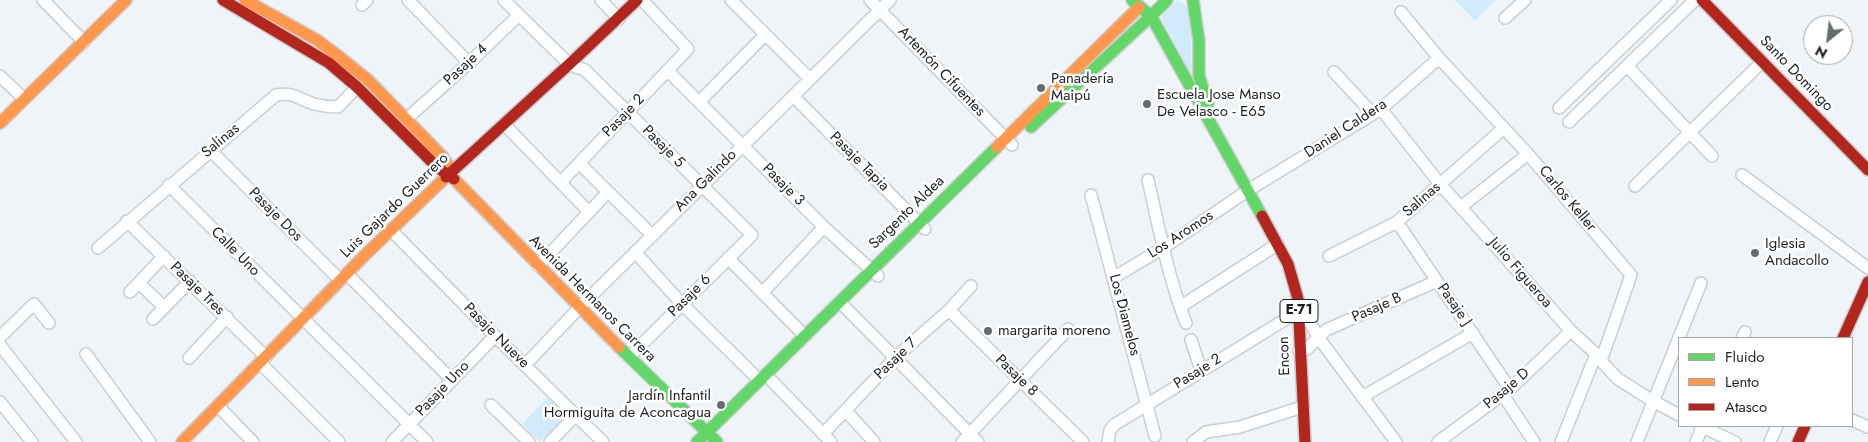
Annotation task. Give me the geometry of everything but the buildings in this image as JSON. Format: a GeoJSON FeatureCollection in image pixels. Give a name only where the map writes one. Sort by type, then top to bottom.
{"type":"FeatureCollection","features":[{"type":"Feature","properties":{"kind":"street"},"geometry":{"type":"LineString","coordinates":[[43,0],[84,42]]}},
{"type":"Feature","properties":{"kind":"street"},"geometry":{"type":"LineString","coordinates":[[0,123],[126,0]]}},
{"type":"Feature","properties":{"kind":"street","name":"Avenida Hermanos Carrera"},"geometry":{"type":"LineString","coordinates":[[223,0],[329,64],[357,87],[438,168],[449,174],[629,358],[712,439]]}},
{"type":"Feature","properties":{"kind":"street","name":"Avenida Hermanos Carrera"},"geometry":{"type":"LineString","coordinates":[[245,0],[316,40],[368,80],[442,157],[448,165],[449,174]]}},
{"type":"Feature","properties":{"kind":"street"},"geometry":{"type":"LineString","coordinates":[[408,0],[469,63]]}},
{"type":"Feature","properties":{"kind":"street","name":"Pasaje 5"},"geometry":{"type":"LineString","coordinates":[[504,0],[570,64],[585,70],[752,235]]}},
{"type":"Feature","properties":{"kind":"street"},"geometry":{"type":"LineString","coordinates":[[601,0],[619,18]]}},
{"type":"Feature","properties":{"kind":"street","name":"Luis Gajardo Guerrero"},"geometry":{"type":"LineString","coordinates":[[182,442],[302,318],[391,230],[637,0]]}},
{"type":"Feature","properties":{"kind":"street","name":"Pasaje 2"},"geometry":{"type":"LineString","coordinates":[[561,182],[688,49],[642,0]]}},
{"type":"Feature","properties":{"kind":"street"},"geometry":{"type":"LineString","coordinates":[[731,0],[810,79]]}},
{"type":"Feature","properties":{"kind":"street","name":"Artemón Cifuentes"},"geometry":{"type":"LineString","coordinates":[[870,0],[1009,142]]}},
{"type":"Feature","properties":{"kind":"street","name":"Ana Galindo"},"geometry":{"type":"LineString","coordinates":[[525,365],[580,306],[890,0]]}},
{"type":"Feature","properties":{"kind":"street","name":"Sargento Aldea"},"geometry":{"type":"LineString","coordinates":[[697,442],[712,439],[772,381],[843,305],[922,226],[1009,142],[1167,0]]}},
{"type":"Feature","properties":{"kind":"street","name":"Encon"},"geometry":{"type":"LineString","coordinates":[[1193,0],[1199,41],[1199,76],[1206,99],[1247,191]]}},
{"type":"Feature","properties":{"kind":"street"},"geometry":{"type":"LineString","coordinates":[[1505,18],[1525,0]]}},
{"type":"Feature","properties":{"kind":"street"},"geometry":{"type":"LineString","coordinates":[[1559,108],[1671,0]]}},
{"type":"Feature","properties":{"kind":"street"},"geometry":{"type":"LineString","coordinates":[[1569,122],[1695,0]]}},
{"type":"Feature","properties":{"kind":"street","name":"Santo Domingo"},"geometry":{"type":"LineString","coordinates":[[1702,0],[1868,170]]}},
{"type":"Feature","properties":{"kind":"street","name":"Sargento Aldea"},"geometry":{"type":"LineString","coordinates":[[1009,142],[1140,2]]}},
{"type":"Feature","properties":{"kind":"street","name":"E-71"},"geometry":{"type":"LineString","coordinates":[[1140,2],[1151,16]]}},
{"type":"Feature","properties":{"kind":"street","name":"Carlos Keller"},"geometry":{"type":"LineString","coordinates":[[1401,12],[1439,58],[1528,154],[1631,275],[1599,358],[1561,442]]}},
{"type":"Feature","properties":{"kind":"street","name":"Pasaje 4"},"geometry":{"type":"LineString","coordinates":[[412,114],[519,15]]}},
{"type":"Feature","properties":{"kind":"street","name":"Encon"},"geometry":{"type":"LineString","coordinates":[[1151,16],[1288,264],[1298,305],[1302,407],[1306,442]]}},
{"type":"Feature","properties":{"kind":"street"},"geometry":{"type":"LineString","coordinates":[[699,102],[765,35]]}},
{"type":"Feature","properties":{"kind":"street","name":"Daniel Caldera"},"geometry":{"type":"LineString","coordinates":[[1247,191],[1377,112],[1439,58]]}},
{"type":"Feature","properties":{"kind":"street"},"geometry":{"type":"LineString","coordinates":[[1635,186],[1762,62]]}},
{"type":"Feature","properties":{"kind":"street"},"geometry":{"type":"LineString","coordinates":[[1627,66],[1712,156]]}},
{"type":"Feature","properties":{"kind":"street","name":"Pasaje 3"},"geometry":{"type":"LineString","coordinates":[[668,70],[824,227],[875,273]]}},
{"type":"Feature","properties":{"kind":"street","name":"Julio Figueroa"},"geometry":{"type":"LineString","coordinates":[[1334,72],[1377,112],[1571,331],[1618,379],[1678,414]]}},
{"type":"Feature","properties":{"kind":"street"},"geometry":{"type":"LineString","coordinates":[[0,76],[24,100]]}},
{"type":"Feature","properties":{"kind":"street","name":"Salinas"},"geometry":{"type":"LineString","coordinates":[[98,248],[127,221],[276,95],[287,94],[326,107],[338,107],[357,87]]}},
{"type":"Feature","properties":{"kind":"street","name":"Pasaje Tapia"},"geometry":{"type":"LineString","coordinates":[[793,96],[922,226]]}},
{"type":"Feature","properties":{"kind":"street"},"geometry":{"type":"LineString","coordinates":[[504,124],[589,212]]}},
{"type":"Feature","properties":{"kind":"street","name":"Salinas"},"geometry":{"type":"LineString","coordinates":[[1329,256],[1397,222],[1504,128]]}},
{"type":"Feature","properties":{"kind":"street","name":"Pasaje Dos"},"geometry":{"type":"LineString","coordinates":[[210,150],[452,380]]}},
{"type":"Feature","properties":{"kind":"street","name":"Salinas"},"geometry":{"type":"LineString","coordinates":[[1462,207],[1528,154]]}},
{"type":"Feature","properties":{"kind":"street"},"geometry":{"type":"LineString","coordinates":[[579,163],[652,235]]}},
{"type":"Feature","properties":{"kind":"street"},"geometry":{"type":"LineString","coordinates":[[1742,175],[1868,268]]}},
{"type":"Feature","properties":{"kind":"street"},"geometry":{"type":"LineString","coordinates":[[1148,180],[1164,248],[1180,308],[1186,323]]}},
{"type":"Feature","properties":{"kind":"street","name":"Calle Uno"},"geometry":{"type":"LineString","coordinates":[[169,185],[427,442]]}},
{"type":"Feature","properties":{"kind":"street","name":"Los Aromos"},"geometry":{"type":"LineString","coordinates":[[1113,278],[1164,248],[1247,191]]}},
{"type":"Feature","properties":{"kind":"street"},"geometry":{"type":"LineString","coordinates":[[538,266],[608,192]]}},
{"type":"Feature","properties":{"kind":"street","name":"Los Diamelos"},"geometry":{"type":"LineString","coordinates":[[1091,195],[1155,436]]}},
{"type":"Feature","properties":{"kind":"street","name":"Pasaje Tres"},"geometry":{"type":"LineString","coordinates":[[127,221],[227,317],[263,360],[339,442]]}},
{"type":"Feature","properties":{"kind":"street","name":"Pasaje J"},"geometry":{"type":"LineString","coordinates":[[1397,222],[1473,333],[1534,442]]}},
{"type":"Feature","properties":{"kind":"street"},"geometry":{"type":"LineString","coordinates":[[762,293],[824,227]]}},
{"type":"Feature","properties":{"kind":"street","name":"Pasaje Nueve"},"geometry":{"type":"LineString","coordinates":[[391,230],[603,442]]}},
{"type":"Feature","properties":{"kind":"street","name":"Pasaje 6"},"geometry":{"type":"LineString","coordinates":[[629,358],[752,235]]}},
{"type":"Feature","properties":{"kind":"street"},"geometry":{"type":"LineString","coordinates":[[1180,308],[1278,244]]}},
{"type":"Feature","properties":{"kind":"street"},"geometry":{"type":"LineString","coordinates":[[635,252],[682,304],[759,380]]}},
{"type":"Feature","properties":{"kind":"street"},"geometry":{"type":"LineString","coordinates":[[130,292],[164,256]]}},
{"type":"Feature","properties":{"kind":"street"},"geometry":{"type":"LineString","coordinates":[[728,258],[804,336]]}},
{"type":"Feature","properties":{"kind":"street"},"geometry":{"type":"LineString","coordinates":[[153,319],[190,281]]}},
{"type":"Feature","properties":{"kind":"street","name":"Pasaje B"},"geometry":{"type":"LineString","coordinates":[[1318,337],[1326,330],[1437,281]]}},
{"type":"Feature","properties":{"kind":"street"},"geometry":{"type":"LineString","coordinates":[[139,283],[164,307]]}},
{"type":"Feature","properties":{"kind":"street"},"geometry":{"type":"LineString","coordinates":[[1679,337],[1701,283]]}},
{"type":"Feature","properties":{"kind":"street","name":"Pasaje 7"},"geometry":{"type":"LineString","coordinates":[[827,438],[846,411],[895,358],[949,310],[971,286]]}},
{"type":"Feature","properties":{"kind":"street"},"geometry":{"type":"LineString","coordinates":[[1843,337],[1867,287]]}},
{"type":"Feature","properties":{"kind":"street"},"geometry":{"type":"LineString","coordinates":[[0,337],[34,304],[49,323]]}},
{"type":"Feature","properties":{"kind":"street"},"geometry":{"type":"LineString","coordinates":[[843,305],[970,439],[1019,380],[1068,329]]}},
{"type":"Feature","properties":{"kind":"street","name":"Sargento Aldea"},"geometry":{"type":"LineString","coordinates":[[712,439],[759,380],[804,336],[843,305]]}},
{"type":"Feature","properties":{"kind":"street"},"geometry":{"type":"LineString","coordinates":[[1298,305],[1318,337],[1396,442]]}},
{"type":"Feature","properties":{"kind":"street","name":"Pasaje 2"},"geometry":{"type":"LineString","coordinates":[[1108,442],[1110,430],[1114,424],[1148,405],[1298,305]]}},
{"type":"Feature","properties":{"kind":"street","name":"Pasaje 8"},"geometry":{"type":"LineString","coordinates":[[949,310],[1083,442]]}},
{"type":"Feature","properties":{"kind":"street"},"geometry":{"type":"LineString","coordinates":[[189,358],[227,317]]}},
{"type":"Feature","properties":{"kind":"street","name":"Pasaje D"},"geometry":{"type":"LineString","coordinates":[[1438,442],[1506,392],[1571,331]]}},
{"type":"Feature","properties":{"kind":"street"},"geometry":{"type":"LineString","coordinates":[[1362,397],[1473,333]]}},
{"type":"Feature","properties":{"kind":"street","name":"Pasaje Uno"},"geometry":{"type":"LineString","coordinates":[[392,442],[495,336]]}},
{"type":"Feature","properties":{"kind":"street"},"geometry":{"type":"LineString","coordinates":[[1299,352],[1307,348],[1318,337]]}},
{"type":"Feature","properties":{"kind":"street"},"geometry":{"type":"LineString","coordinates":[[1191,340],[1201,370]]}},
{"type":"Feature","properties":{"kind":"street"},"geometry":{"type":"LineString","coordinates":[[1637,442],[1678,340]]}},
{"type":"Feature","properties":{"kind":"street"},"geometry":{"type":"LineString","coordinates":[[0,345],[76,442]]}},
{"type":"Feature","properties":{"kind":"street"},"geometry":{"type":"LineString","coordinates":[[86,354],[150,442]]}},
{"type":"Feature","properties":{"kind":"street"},"geometry":{"type":"LineString","coordinates":[[772,381],[827,438]]}},
{"type":"Feature","properties":{"kind":"street"},"geometry":{"type":"LineString","coordinates":[[0,402],[32,442]]}},
{"type":"Feature","properties":{"kind":"street"},"geometry":{"type":"LineString","coordinates":[[491,405],[528,442]]}},
{"type":"Feature","properties":{"kind":"street"},"geometry":{"type":"LineString","coordinates":[[218,406],[254,442]]}},
{"type":"Feature","properties":{"kind":"street"},"geometry":{"type":"LineString","coordinates":[[1194,442],[1206,432],[1240,427],[1302,407]]}},
{"type":"Feature","properties":{"kind":"street"},"geometry":{"type":"LineString","coordinates":[[846,411],[872,441]]}},
{"type":"Feature","properties":{"kind":"street"},"geometry":{"type":"LineString","coordinates":[[550,442],[576,415]]}},
{"type":"Feature","properties":{"kind":"street"},"geometry":{"type":"LineString","coordinates":[[1853,420],[1868,427]]}},
{"type":"Feature","properties":{"kind":"street"},"geometry":{"type":"LineString","coordinates":[[1696,442],[1702,427]]}},
{"type":"Feature","properties":{"kind":"street"},"geometry":{"type":"LineString","coordinates":[[1704,427],[1735,442]]}},
{"type":"Feature","properties":{"kind":"street"},"geometry":{"type":"LineString","coordinates":[[1770,442],[1778,427]]}},
{"type":"Feature","properties":{"kind":"street"},"geometry":{"type":"LineString","coordinates":[[1798,442],[1805,427]]}},
{"type":"Feature","properties":{"kind":"shaded area"},"geometry":{"type":"Polygon","coordinates":[[[1178,0],[1187,6],[1190,11],[1192,77],[1162,19],[1164,12],[1178,0]]]}},
{"type":"Feature","properties":{"kind":"shaded area"},"geometry":{"type":"Polygon","coordinates":[[[1455,0],[1496,0],[1475,21],[1455,0]]]}},
{"type":"Feature","properties":{"kind":"shaded area"},"geometry":{"type":"Polygon","coordinates":[[[547,398],[566,416],[540,442],[522,424],[547,398]]]}},
{"type":"Feature","properties":{"kind":"traffic: fast"},"geometry":{"type":"LineString","coordinates":[[1132,0],[1151,16],[1262,216]]}},
{"type":"Feature","properties":{"kind":"traffic: fast"},"geometry":{"type":"LineString","coordinates":[[1151,16],[1167,0]]}},
{"type":"Feature","properties":{"kind":"traffic: fast"},"geometry":{"type":"LineString","coordinates":[[1193,0],[1199,41],[1199,76],[1208,104]]}},
{"type":"Feature","properties":{"kind":"traffic: fast"},"geometry":{"type":"LineString","coordinates":[[1031,127],[1151,16]]}},
{"type":"Feature","properties":{"kind":"traffic: fast"},"geometry":{"type":"LineString","coordinates":[[697,442],[997,147]]}},
{"type":"Feature","properties":{"kind":"traffic: fast"},"geometry":{"type":"LineString","coordinates":[[619,347],[717,442]]}},
{"type":"Feature","properties":{"kind":"traffic: slow"},"geometry":{"type":"LineString","coordinates":[[0,123],[126,0]]}},
{"type":"Feature","properties":{"kind":"traffic: slow"},"geometry":{"type":"LineString","coordinates":[[245,0],[317,40],[368,80],[443,157],[448,165],[449,174]]}},
{"type":"Feature","properties":{"kind":"traffic: slow"},"geometry":{"type":"LineString","coordinates":[[997,147],[1139,7]]}},
{"type":"Feature","properties":{"kind":"traffic: slow"},"geometry":{"type":"LineString","coordinates":[[182,442],[365,255],[446,177]]}},
{"type":"Feature","properties":{"kind":"traffic: slow"},"geometry":{"type":"LineString","coordinates":[[454,179],[619,347]]}},
{"type":"Feature","properties":{"kind":"traffic: jam"},"geometry":{"type":"LineString","coordinates":[[223,0],[329,63],[357,87],[438,168],[454,179]]}},
{"type":"Feature","properties":{"kind":"traffic: jam"},"geometry":{"type":"LineString","coordinates":[[446,177],[637,0]]}},
{"type":"Feature","properties":{"kind":"traffic: jam"},"geometry":{"type":"LineString","coordinates":[[1702,0],[1868,170]]}},
{"type":"Feature","properties":{"kind":"traffic: jam"},"geometry":{"type":"LineString","coordinates":[[1262,216],[1288,264],[1298,299],[1305,442]]}},
{"type":"Feature","properties":{"kind":"traffic: jam"},"geometry":{"type":"LineString","coordinates":[[1843,337],[1868,282]]}},
{"type":"Feature","properties":{"kind":"traffic: jam"},"geometry":{"type":"LineString","coordinates":[[1798,442],[1805,427]]}},
{"type":"Feature","properties":{"kind":"place","name":"Panadería Maipú"},"geometry":{"type":"Point","coordinates":[1041,88]}},
{"type":"Feature","properties":{"kind":"place","name":"Escuela Jose Manso De Velasco - E65"},"geometry":{"type":"Point","coordinates":[1147,104]}},
{"type":"Feature","properties":{"kind":"place","name":"Iglesia Andacollo"},"geometry":{"type":"Point","coordinates":[1755,253]}},
{"type":"Feature","properties":{"kind":"place","name":"margarita moreno"},"geometry":{"type":"Point","coordinates":[988,331]}},
{"type":"Feature","properties":{"kind":"place","name":"Jardín Infantil Hormiguita de Aconcagua"},"geometry":{"type":"Point","coordinates":[721,405]}}]}
